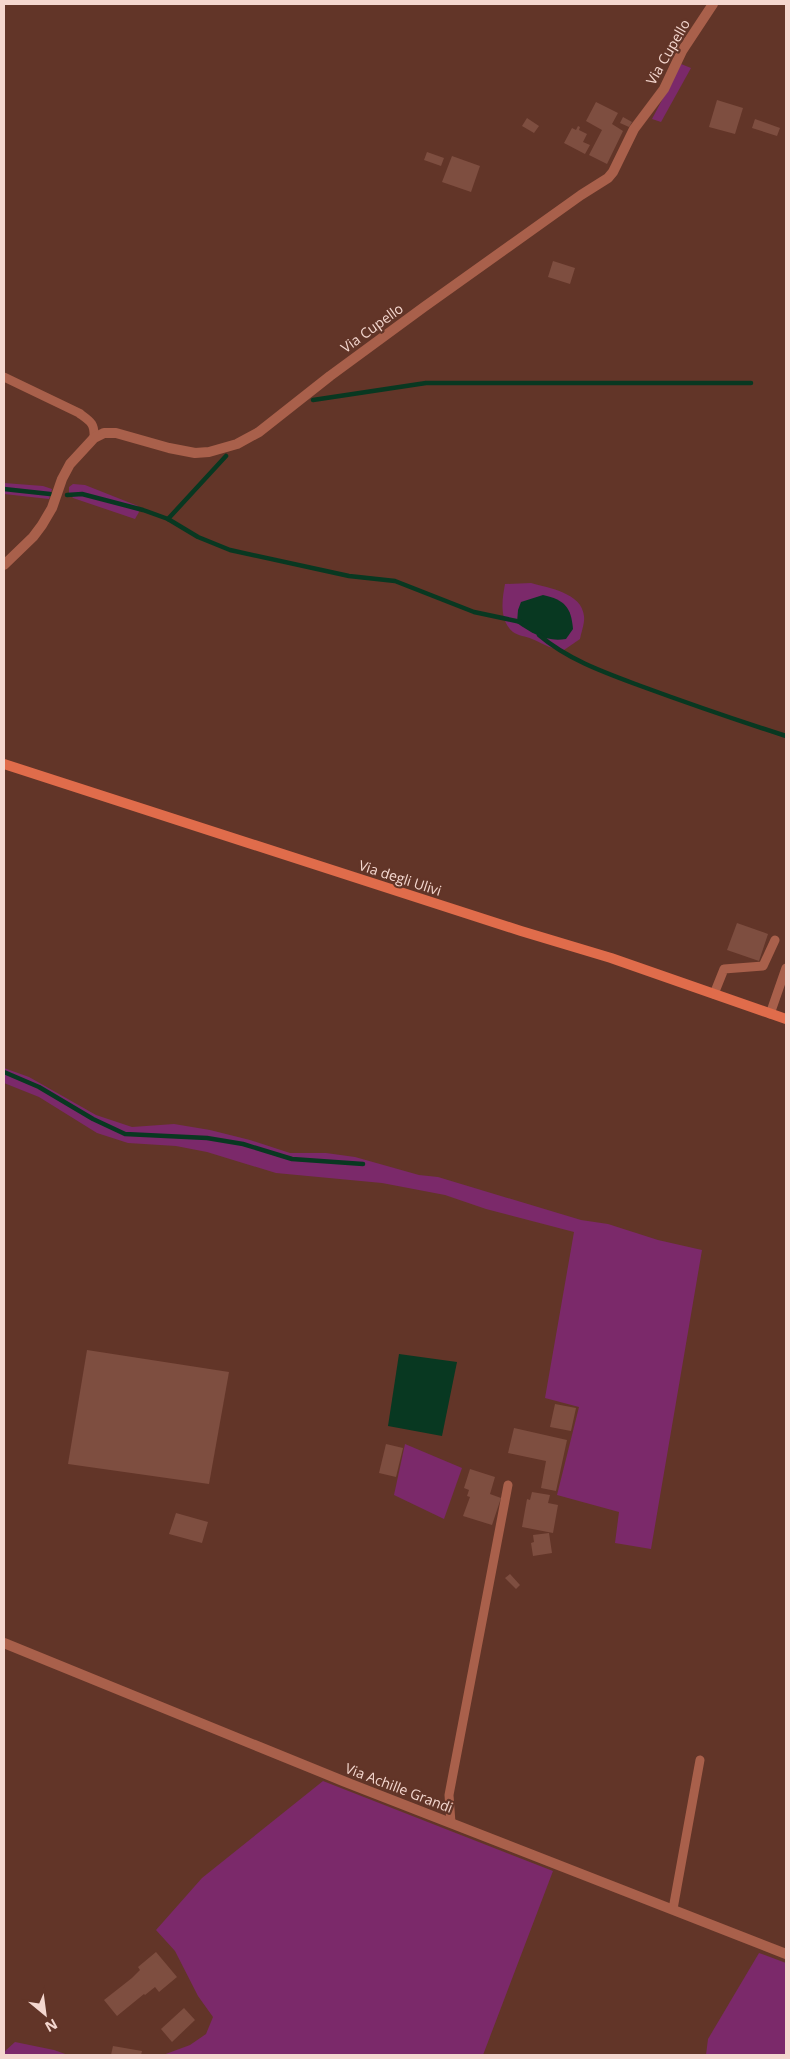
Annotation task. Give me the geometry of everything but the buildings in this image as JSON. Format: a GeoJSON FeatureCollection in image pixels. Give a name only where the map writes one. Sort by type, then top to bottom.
{"type":"FeatureCollection","features":[{"type":"Feature","properties":{"kind":"street","name":"Via Cupello"},"geometry":{"type":"LineString","coordinates":[[94,438],[104,433],[116,433],[194,453],[209,452],[238,444],[259,432],[330,376],[424,307],[581,195],[608,178],[614,172],[634,129],[664,89],[679,57],[713,4]]}},
{"type":"Feature","properties":{"kind":"street"},"geometry":{"type":"LineString","coordinates":[[4,565],[33,537],[42,525],[52,508],[62,479],[70,464],[94,438]]}},
{"type":"Feature","properties":{"kind":"street","name":"Via degli Ulivi"},"geometry":{"type":"LineString","coordinates":[[4,764],[512,929],[611,958],[786,1019]]}},
{"type":"Feature","properties":{"kind":"street","name":"Via Achille Grandi"},"geometry":{"type":"LineString","coordinates":[[4,1643],[451,1823],[786,1954]]}},
{"type":"Feature","properties":{"kind":"lane"},"geometry":{"type":"LineString","coordinates":[[4,377],[79,413],[90,421],[95,429],[94,438]]}},
{"type":"Feature","properties":{"kind":"lane"},"geometry":{"type":"LineString","coordinates":[[714,994],[724,970],[763,966],[775,940]]}},
{"type":"Feature","properties":{"kind":"lane"},"geometry":{"type":"LineString","coordinates":[[770,1014],[786,968]]}},
{"type":"Feature","properties":{"kind":"lane"},"geometry":{"type":"LineString","coordinates":[[451,1823],[449,1795],[508,1485]]}},
{"type":"Feature","properties":{"kind":"lane"},"geometry":{"type":"LineString","coordinates":[[673,1909],[700,1760]]}},
{"type":"Feature","properties":{"kind":"shaded area"},"geometry":{"type":"Polygon","coordinates":[[[681,64],[691,68],[661,122],[652,119],[681,64]]]}},
{"type":"Feature","properties":{"kind":"shaded area"},"geometry":{"type":"Polygon","coordinates":[[[4,483],[43,486],[52,489],[49,499],[4,494],[4,483]]]}},
{"type":"Feature","properties":{"kind":"shaded area"},"geometry":{"type":"Polygon","coordinates":[[[73,484],[85,485],[138,506],[139,512],[135,519],[73,498],[69,493],[69,487],[73,484]]]}},
{"type":"Feature","properties":{"kind":"shaded area"},"geometry":{"type":"Polygon","coordinates":[[[531,583],[564,593],[582,608],[584,619],[580,639],[564,650],[515,633],[505,622],[503,603],[505,584],[531,583]]]}},
{"type":"Feature","properties":{"kind":"shaded area"},"geometry":{"type":"Polygon","coordinates":[[[543,595],[562,602],[571,615],[573,629],[566,639],[546,638],[529,631],[517,623],[521,602],[543,595]]]}},
{"type":"Feature","properties":{"kind":"shaded area"},"geometry":{"type":"Polygon","coordinates":[[[4,1068],[29,1077],[96,1115],[132,1127],[174,1124],[210,1130],[250,1140],[290,1153],[326,1153],[355,1157],[419,1175],[438,1177],[581,1220],[608,1224],[658,1240],[702,1250],[651,1549],[615,1543],[619,1512],[557,1495],[579,1407],[545,1398],[574,1232],[486,1209],[445,1195],[382,1183],[276,1173],[207,1152],[176,1146],[128,1143],[97,1133],[39,1097],[4,1083],[4,1068]]]}},
{"type":"Feature","properties":{"kind":"shaded area"},"geometry":{"type":"Polygon","coordinates":[[[399,1354],[457,1362],[442,1436],[388,1426],[399,1354]]]}},
{"type":"Feature","properties":{"kind":"shaded area"},"geometry":{"type":"Polygon","coordinates":[[[405,1444],[462,1468],[444,1519],[394,1495],[405,1444]]]}},
{"type":"Feature","properties":{"kind":"shaded area"},"geometry":{"type":"Polygon","coordinates":[[[323,1781],[553,1871],[483,2055],[163,2055],[190,2045],[206,2034],[213,2017],[198,1996],[175,1951],[156,1930],[202,1878],[323,1781]]]}},
{"type":"Feature","properties":{"kind":"shaded area"},"geometry":{"type":"Polygon","coordinates":[[[759,1953],[786,1963],[786,2055],[706,2055],[708,2039],[759,1953]]]}},
{"type":"Feature","properties":{"kind":"shaded area"},"geometry":{"type":"Polygon","coordinates":[[[15,2042],[54,2050],[68,2055],[4,2055],[4,2052],[15,2042]]]}},
{"type":"Feature","properties":{"kind":"waterway"},"geometry":{"type":"LineString","coordinates":[[313,400],[426,383],[751,383]]}},
{"type":"Feature","properties":{"kind":"waterway"},"geometry":{"type":"LineString","coordinates":[[168,519],[226,456]]}},
{"type":"Feature","properties":{"kind":"waterway"},"geometry":{"type":"LineString","coordinates":[[4,489],[50,494]]}},
{"type":"Feature","properties":{"kind":"waterway"},"geometry":{"type":"LineString","coordinates":[[67,495],[82,494],[143,510],[168,519],[198,537],[230,550],[349,576],[395,581],[474,612],[521,622]]}},
{"type":"Feature","properties":{"kind":"waterway"},"geometry":{"type":"LineString","coordinates":[[539,635],[561,651],[599,670],[693,705],[786,736]]}},
{"type":"Feature","properties":{"kind":"waterway"},"geometry":{"type":"LineString","coordinates":[[4,1072],[39,1087],[93,1119],[125,1134],[207,1138],[243,1144],[292,1159],[363,1164]]}}]}
